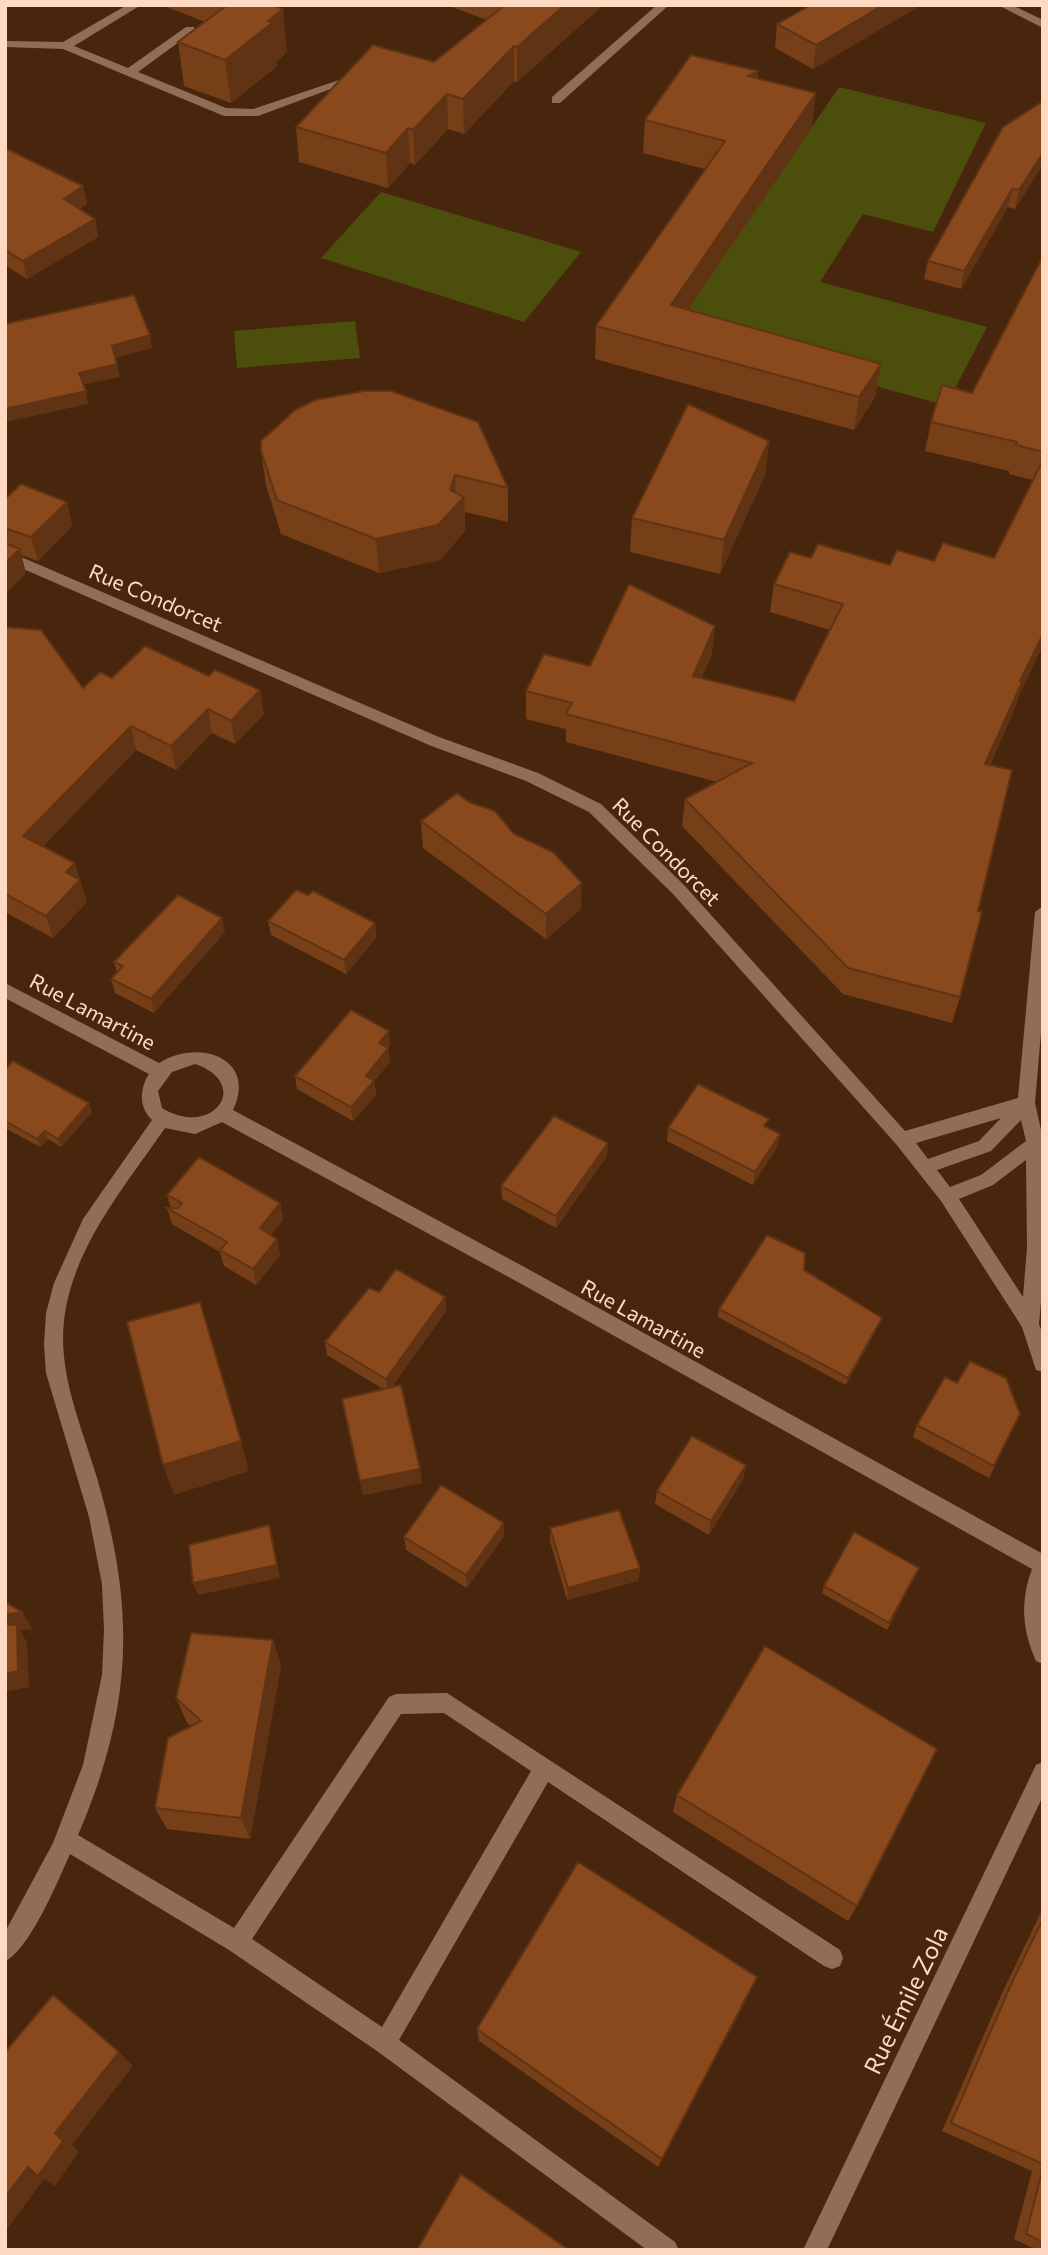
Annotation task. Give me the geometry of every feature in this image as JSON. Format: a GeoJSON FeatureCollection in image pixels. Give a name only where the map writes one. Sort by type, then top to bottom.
{"type":"FeatureCollection","features":[{"type":"Feature","properties":{"kind":"street"},"geometry":{"type":"LineString","coordinates":[[65,46],[136,5]]}},
{"type":"Feature","properties":{"kind":"street"},"geometry":{"type":"LineString","coordinates":[[556,100],[664,5]]}},
{"type":"Feature","properties":{"kind":"street"},"geometry":{"type":"LineString","coordinates":[[1003,5],[1043,24]]}},
{"type":"Feature","properties":{"kind":"street"},"geometry":{"type":"LineString","coordinates":[[129,73],[190,29]]}},
{"type":"Feature","properties":{"kind":"street"},"geometry":{"type":"LineString","coordinates":[[5,44],[65,46],[224,112],[242,114],[254,113],[349,79]]}},
{"type":"Feature","properties":{"kind":"street","name":"Rue Condorcet"},"geometry":{"type":"LineString","coordinates":[[5,555],[435,741],[532,777],[595,808],[679,890],[902,1139],[947,1196],[1030,1325],[1043,1364]]}},
{"type":"Feature","properties":{"kind":"street"},"geometry":{"type":"LineString","coordinates":[[1030,1325],[1036,1247],[1035,1144],[1026,1103],[1043,912]]}},
{"type":"Feature","properties":{"kind":"street","name":"Rue Lamartine"},"geometry":{"type":"LineString","coordinates":[[5,990],[159,1072]]}},
{"type":"Feature","properties":{"kind":"street"},"geometry":{"type":"LineString","coordinates":[[195,1057],[219,1064],[233,1082],[230,1103],[222,1113],[200,1126],[174,1125],[162,1119],[149,1102],[149,1091],[159,1072],[182,1059],[195,1057]]}},
{"type":"Feature","properties":{"kind":"street"},"geometry":{"type":"LineString","coordinates":[[902,1139],[956,1126],[1026,1103]]}},
{"type":"Feature","properties":{"kind":"street"},"geometry":{"type":"LineString","coordinates":[[923,1168],[985,1146],[1026,1103]]}},
{"type":"Feature","properties":{"kind":"street","name":"Rue Lamartine"},"geometry":{"type":"LineString","coordinates":[[222,1113],[522,1275],[1043,1565]]}},
{"type":"Feature","properties":{"kind":"street"},"geometry":{"type":"LineString","coordinates":[[5,1950],[68,1841],[99,1751],[111,1694],[114,1584],[79,1450],[63,1406],[53,1345],[60,1296],[82,1237],[162,1119]]}},
{"type":"Feature","properties":{"kind":"street"},"geometry":{"type":"LineString","coordinates":[[947,1196],[987,1180],[1035,1144]]}},
{"type":"Feature","properties":{"kind":"street"},"geometry":{"type":"LineString","coordinates":[[1043,1565],[1034,1590],[1033,1618],[1043,1654]]}},
{"type":"Feature","properties":{"kind":"street"},"geometry":{"type":"LineString","coordinates":[[237,1942],[397,1704],[447,1703],[832,1958]]}},
{"type":"Feature","properties":{"kind":"street"},"geometry":{"type":"LineString","coordinates":[[385,2043],[544,1768]]}},
{"type":"Feature","properties":{"kind":"street","name":"Rue Émile Zola"},"geometry":{"type":"LineString","coordinates":[[815,2250],[1043,1772]]}},
{"type":"Feature","properties":{"kind":"street"},"geometry":{"type":"LineString","coordinates":[[68,1841],[237,1942],[385,2043],[667,2250]]}},
{"type":"Feature","properties":{"kind":"shaded area"},"geometry":{"type":"Polygon","coordinates":[[[839,87],[986,123],[933,232],[863,214],[820,282],[987,327],[950,398],[937,403],[674,330],[839,87]]]}},
{"type":"Feature","properties":{"kind":"shaded area"},"geometry":{"type":"Polygon","coordinates":[[[381,192],[581,252],[524,322],[321,258],[381,192]]]}},
{"type":"Feature","properties":{"kind":"shaded area"},"geometry":{"type":"Polygon","coordinates":[[[355,321],[360,358],[237,368],[234,331],[355,321]]]}},
{"type":"Feature","properties":{"kind":"building"},"geometry":{"type":"Polygon","coordinates":[[[227,5],[271,5],[283,9],[268,21],[272,23],[225,60],[178,42],[227,5]]]}},
{"type":"Feature","properties":{"kind":"building"},"geometry":{"type":"Polygon","coordinates":[[[505,5],[565,5],[517,47],[514,46],[463,99],[447,94],[413,130],[408,128],[386,153],[296,127],[373,45],[434,62],[505,5]]]}},
{"type":"Feature","properties":{"kind":"building"},"geometry":{"type":"Polygon","coordinates":[[[811,5],[883,5],[816,45],[777,24],[811,5]]]}},
{"type":"Feature","properties":{"kind":"building"},"geometry":{"type":"Polygon","coordinates":[[[691,55],[758,71],[748,76],[816,93],[671,305],[881,364],[859,397],[596,326],[725,141],[645,120],[691,55]]]}},
{"type":"Feature","properties":{"kind":"building"},"geometry":{"type":"Polygon","coordinates":[[[1043,101],[1043,153],[1019,190],[1012,189],[964,271],[928,261],[1003,127],[1043,101]]]}},
{"type":"Feature","properties":{"kind":"building"},"geometry":{"type":"Polygon","coordinates":[[[5,148],[83,186],[64,199],[95,219],[23,261],[5,250],[5,148]]]}},
{"type":"Feature","properties":{"kind":"building"},"geometry":{"type":"Polygon","coordinates":[[[1042,258],[1043,452],[1016,445],[1017,442],[931,422],[942,385],[972,393],[1042,258]]]}},
{"type":"Feature","properties":{"kind":"building"},"geometry":{"type":"Polygon","coordinates":[[[134,295],[150,335],[112,346],[117,364],[79,373],[86,391],[5,409],[5,324],[134,295]]]}},
{"type":"Feature","properties":{"kind":"building"},"geometry":{"type":"Polygon","coordinates":[[[364,391],[391,391],[478,422],[508,488],[455,475],[450,490],[464,497],[438,525],[376,539],[277,500],[261,451],[261,441],[295,410],[315,400],[364,391]]]}},
{"type":"Feature","properties":{"kind":"building"},"geometry":{"type":"Polygon","coordinates":[[[688,404],[769,441],[724,540],[632,518],[688,404]]]}},
{"type":"Feature","properties":{"kind":"building"},"geometry":{"type":"Polygon","coordinates":[[[1043,460],[1043,634],[985,764],[1012,770],[978,911],[982,912],[960,997],[848,968],[685,799],[752,763],[566,714],[572,703],[526,691],[544,654],[590,666],[629,584],[715,626],[693,676],[794,701],[843,604],[774,584],[790,552],[811,558],[818,544],[890,565],[897,550],[934,561],[943,543],[994,558],[1043,460]]]}},
{"type":"Feature","properties":{"kind":"building"},"geometry":{"type":"Polygon","coordinates":[[[21,484],[67,502],[31,537],[5,528],[5,499],[21,484]]]}},
{"type":"Feature","properties":{"kind":"building"},"geometry":{"type":"Polygon","coordinates":[[[5,543],[20,549],[5,563],[5,543]]]}},
{"type":"Feature","properties":{"kind":"building"},"geometry":{"type":"Polygon","coordinates":[[[5,627],[41,630],[83,688],[100,672],[112,678],[145,646],[209,676],[215,670],[260,690],[231,721],[208,709],[171,746],[131,726],[23,836],[75,863],[66,872],[80,880],[46,916],[5,894],[5,627]]]}},
{"type":"Feature","properties":{"kind":"building"},"geometry":{"type":"Polygon","coordinates":[[[457,793],[469,802],[495,811],[514,834],[553,852],[582,883],[546,914],[421,821],[457,793]]]}},
{"type":"Feature","properties":{"kind":"building"},"geometry":{"type":"Polygon","coordinates":[[[296,890],[308,895],[313,891],[375,923],[344,960],[268,921],[296,890]]]}},
{"type":"Feature","properties":{"kind":"building"},"geometry":{"type":"Polygon","coordinates":[[[178,895],[222,918],[151,999],[111,979],[123,966],[114,962],[178,895]]]}},
{"type":"Feature","properties":{"kind":"building"},"geometry":{"type":"Polygon","coordinates":[[[351,1010],[389,1031],[379,1043],[388,1048],[366,1076],[374,1081],[351,1107],[295,1076],[351,1010]]]}},
{"type":"Feature","properties":{"kind":"building"},"geometry":{"type":"Polygon","coordinates":[[[13,1061],[89,1103],[58,1139],[45,1131],[37,1139],[5,1121],[5,1070],[13,1061]]]}},
{"type":"Feature","properties":{"kind":"building"},"geometry":{"type":"Polygon","coordinates":[[[698,1084],[769,1119],[764,1126],[780,1134],[755,1172],[668,1128],[698,1084]]]}},
{"type":"Feature","properties":{"kind":"building"},"geometry":{"type":"Polygon","coordinates":[[[554,1116],[608,1143],[556,1216],[501,1186],[554,1116]]]}},
{"type":"Feature","properties":{"kind":"building"},"geometry":{"type":"Polygon","coordinates":[[[199,1157],[280,1203],[260,1228],[277,1239],[253,1269],[220,1250],[227,1242],[167,1208],[178,1208],[182,1203],[167,1195],[199,1157]]]}},
{"type":"Feature","properties":{"kind":"building"},"geometry":{"type":"Polygon","coordinates":[[[767,1235],[805,1253],[804,1270],[882,1318],[848,1378],[719,1309],[767,1235]]]}},
{"type":"Feature","properties":{"kind":"building"},"geometry":{"type":"Polygon","coordinates":[[[396,1269],[445,1297],[386,1379],[325,1342],[369,1288],[379,1292],[396,1269]]]}},
{"type":"Feature","properties":{"kind":"building"},"geometry":{"type":"Polygon","coordinates":[[[200,1302],[241,1441],[163,1465],[127,1322],[200,1302]]]}},
{"type":"Feature","properties":{"kind":"building"},"geometry":{"type":"Polygon","coordinates":[[[970,1361],[1006,1378],[1020,1414],[994,1466],[917,1425],[945,1377],[957,1383],[970,1361]]]}},
{"type":"Feature","properties":{"kind":"building"},"geometry":{"type":"Polygon","coordinates":[[[401,1385],[420,1469],[360,1481],[342,1399],[401,1385]]]}},
{"type":"Feature","properties":{"kind":"building"},"geometry":{"type":"Polygon","coordinates":[[[692,1436],[746,1465],[711,1521],[657,1491],[692,1436]]]}},
{"type":"Feature","properties":{"kind":"building"},"geometry":{"type":"Polygon","coordinates":[[[441,1485],[504,1523],[466,1575],[404,1537],[441,1485]]]}},
{"type":"Feature","properties":{"kind":"building"},"geometry":{"type":"Polygon","coordinates":[[[619,1510],[640,1568],[568,1588],[550,1528],[619,1510]]]}},
{"type":"Feature","properties":{"kind":"building"},"geometry":{"type":"Polygon","coordinates":[[[269,1525],[277,1565],[193,1583],[189,1545],[269,1525]]]}},
{"type":"Feature","properties":{"kind":"building"},"geometry":{"type":"Polygon","coordinates":[[[854,1532],[919,1568],[889,1623],[824,1586],[854,1532]]]}},
{"type":"Feature","properties":{"kind":"building"},"geometry":{"type":"Polygon","coordinates":[[[5,1602],[22,1612],[5,1615],[5,1602]]]}},
{"type":"Feature","properties":{"kind":"building"},"geometry":{"type":"Polygon","coordinates":[[[5,1624],[17,1625],[18,1671],[5,1674],[5,1624]]]}},
{"type":"Feature","properties":{"kind":"building"},"geometry":{"type":"Polygon","coordinates":[[[191,1633],[273,1640],[241,1818],[155,1808],[168,1738],[201,1721],[176,1698],[191,1633]]]}},
{"type":"Feature","properties":{"kind":"building"},"geometry":{"type":"Polygon","coordinates":[[[765,1646],[937,1749],[857,1906],[677,1795],[765,1646]]]}},
{"type":"Feature","properties":{"kind":"building"},"geometry":{"type":"Polygon","coordinates":[[[578,1862],[757,1977],[662,2159],[477,2029],[578,1862]]]}},
{"type":"Feature","properties":{"kind":"building"},"geometry":{"type":"Polygon","coordinates":[[[1043,1919],[1043,2164],[951,2123],[1013,1980],[1043,1919]]]}},
{"type":"Feature","properties":{"kind":"building"},"geometry":{"type":"Polygon","coordinates":[[[53,1995],[119,2052],[55,2133],[63,2141],[38,2176],[28,2167],[5,2197],[5,2052],[53,1995]]]}},
{"type":"Feature","properties":{"kind":"building"},"geometry":{"type":"Polygon","coordinates":[[[1043,2168],[1043,2242],[1026,2234],[1043,2168]]]}},
{"type":"Feature","properties":{"kind":"building"},"geometry":{"type":"Polygon","coordinates":[[[461,2174],[569,2250],[417,2250],[461,2174]]]}}]}
